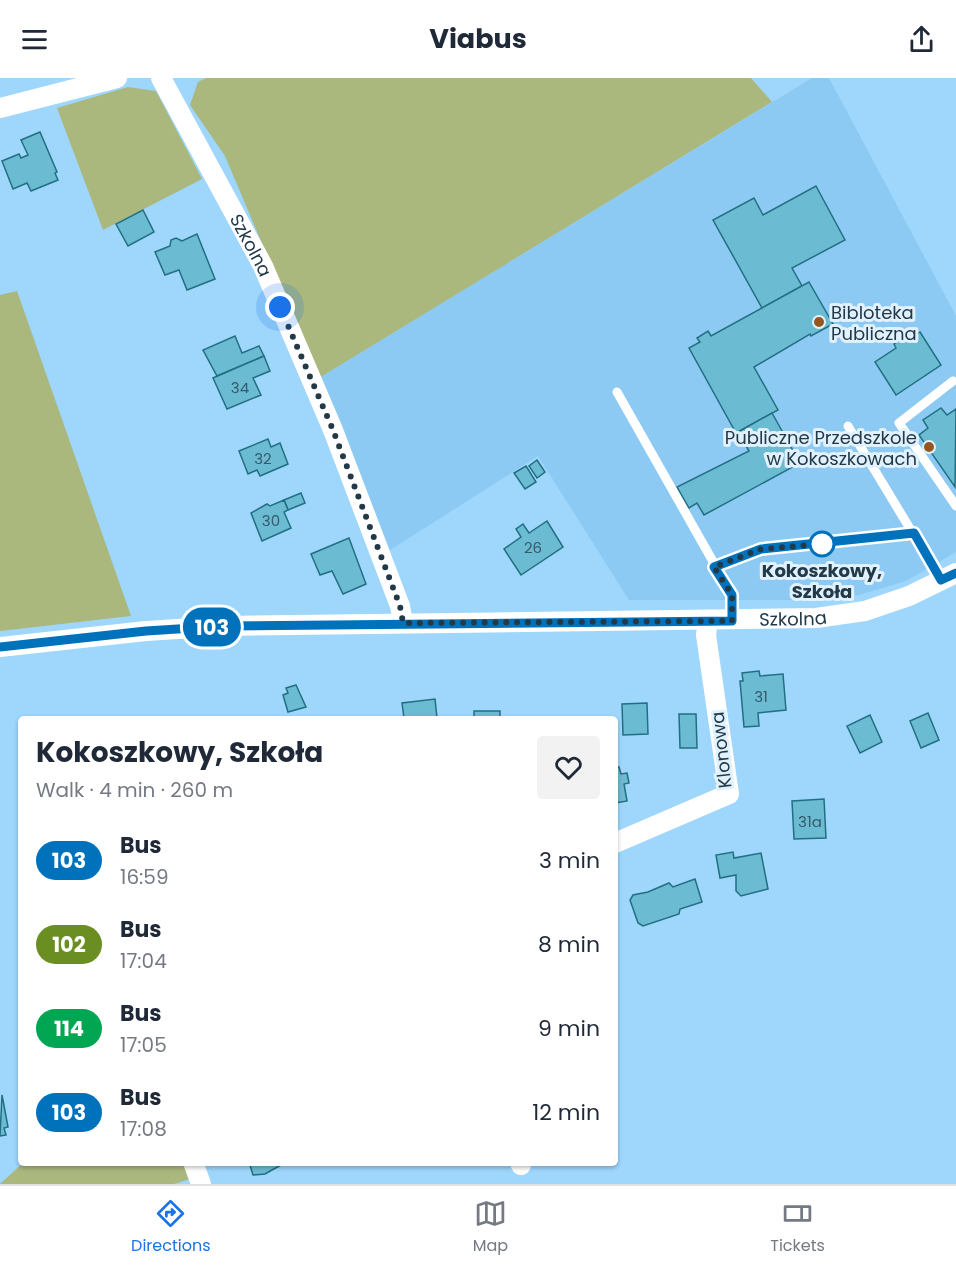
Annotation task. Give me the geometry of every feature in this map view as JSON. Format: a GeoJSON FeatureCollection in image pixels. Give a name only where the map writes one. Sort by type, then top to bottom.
{"type":"FeatureCollection","features":[{"type":"Feature","properties":{"kind":"street"},"geometry":{"type":"LineString","coordinates":[[0,108],[117,78]]}},
{"type":"Feature","properties":{"kind":"street","name":"Szkolna"},"geometry":{"type":"LineString","coordinates":[[161,78],[263,266],[333,430],[400,606],[403,623]]}},
{"type":"Feature","properties":{"kind":"street","name":"Szkolna"},"geometry":{"type":"LineString","coordinates":[[0,647],[214,626],[732,621],[816,618],[865,611],[909,596],[949,576]]}},
{"type":"Feature","properties":{"kind":"street","name":"Klonowa"},"geometry":{"type":"LineString","coordinates":[[618,842],[729,794],[706,634],[708,621]]}},
{"type":"Feature","properties":{"kind":"street"},"geometry":{"type":"LineString","coordinates":[[194,1166],[201,1184]]}},
{"type":"Feature","properties":{"kind":"lane"},"geometry":{"type":"LineString","coordinates":[[953,381],[899,423],[956,506]]}},
{"type":"Feature","properties":{"kind":"lane"},"geometry":{"type":"LineString","coordinates":[[617,392],[714,567],[732,595],[732,621]]}},
{"type":"Feature","properties":{"kind":"lane"},"geometry":{"type":"LineString","coordinates":[[848,426],[892,502],[949,576]]}},
{"type":"Feature","properties":{"kind":"lane"},"geometry":{"type":"LineString","coordinates":[[714,567],[761,549],[914,533]]}},
{"type":"Feature","properties":{"kind":"shaded area"},"geometry":{"type":"Polygon","coordinates":[[[812,78],[829,78],[956,316],[956,552],[906,581],[859,595],[814,600],[629,600],[538,456],[390,550],[319,378],[812,78]]]}},
{"type":"Feature","properties":{"kind":"green space"},"geometry":{"type":"Polygon","coordinates":[[[206,78],[751,78],[772,102],[319,378],[225,156],[190,105],[198,82],[206,78]]]}},
{"type":"Feature","properties":{"kind":"green space"},"geometry":{"type":"Polygon","coordinates":[[[128,87],[156,91],[202,179],[103,230],[57,108],[128,87]]]}},
{"type":"Feature","properties":{"kind":"green space"},"geometry":{"type":"Polygon","coordinates":[[[17,291],[131,616],[0,631],[0,295],[17,291]]]}},
{"type":"Feature","properties":{"kind":"green space"},"geometry":{"type":"Polygon","coordinates":[[[20,1166],[186,1166],[190,1179],[174,1184],[0,1184],[20,1166]]]}},
{"type":"Feature","properties":{"kind":"building"},"geometry":{"type":"Polygon","coordinates":[[[40,132],[57,172],[55,173],[58,180],[31,191],[27,183],[13,189],[2,161],[19,154],[21,158],[28,155],[21,140],[40,132]]]}},
{"type":"Feature","properties":{"kind":"building"},"geometry":{"type":"Polygon","coordinates":[[[816,186],[845,240],[792,268],[802,286],[762,308],[713,220],[754,198],[763,215],[816,186]]]}},
{"type":"Feature","properties":{"kind":"building"},"geometry":{"type":"Polygon","coordinates":[[[143,210],[154,232],[128,246],[116,224],[143,210]]]}},
{"type":"Feature","properties":{"kind":"building"},"geometry":{"type":"Polygon","coordinates":[[[197,234],[215,279],[187,290],[179,270],[165,275],[155,252],[170,246],[171,240],[176,238],[182,241],[197,234]]]}},
{"type":"Feature","properties":{"kind":"building"},"geometry":{"type":"Polygon","coordinates":[[[809,282],[833,324],[811,336],[810,334],[754,367],[778,410],[736,433],[689,348],[700,342],[697,338],[708,331],[711,336],[809,282]]]}},
{"type":"Feature","properties":{"kind":"building"},"geometry":{"type":"Polygon","coordinates":[[[920,332],[941,365],[896,395],[875,362],[896,348],[894,344],[906,336],[908,340],[920,332]]]}},
{"type":"Feature","properties":{"kind":"building"},"geometry":{"type":"Polygon","coordinates":[[[235,336],[242,353],[259,346],[264,356],[217,376],[203,350],[235,336]]]}},
{"type":"Feature","properties":{"kind":"building"},"geometry":{"type":"Polygon","coordinates":[[[264,356],[270,371],[253,378],[261,395],[227,409],[213,378],[264,356]]]}},
{"type":"Feature","properties":{"kind":"building"},"geometry":{"type":"Polygon","coordinates":[[[941,408],[947,415],[956,409],[955,487],[919,435],[928,428],[923,420],[941,408]]]}},
{"type":"Feature","properties":{"kind":"building"},"geometry":{"type":"Polygon","coordinates":[[[772,413],[800,463],[704,515],[697,503],[689,508],[677,487],[749,451],[738,432],[772,413]]]}},
{"type":"Feature","properties":{"kind":"building"},"geometry":{"type":"Polygon","coordinates":[[[268,439],[271,447],[280,443],[288,464],[260,476],[257,470],[248,474],[239,451],[268,439]]]}},
{"type":"Feature","properties":{"kind":"building"},"geometry":{"type":"Polygon","coordinates":[[[537,460],[545,472],[537,478],[529,466],[537,460]]]}},
{"type":"Feature","properties":{"kind":"building"},"geometry":{"type":"Polygon","coordinates":[[[526,466],[536,482],[525,489],[514,473],[526,466]]]}},
{"type":"Feature","properties":{"kind":"building"},"geometry":{"type":"Polygon","coordinates":[[[301,493],[305,503],[288,510],[284,500],[301,493]]]}},
{"type":"Feature","properties":{"kind":"building"},"geometry":{"type":"Polygon","coordinates":[[[284,500],[288,510],[284,512],[291,528],[262,541],[251,513],[267,504],[270,506],[284,500]]]}},
{"type":"Feature","properties":{"kind":"building"},"geometry":{"type":"Polygon","coordinates":[[[547,521],[563,547],[521,575],[504,549],[521,537],[516,529],[523,524],[529,533],[547,521]]]}},
{"type":"Feature","properties":{"kind":"building"},"geometry":{"type":"Polygon","coordinates":[[[349,538],[366,584],[343,594],[332,571],[320,575],[311,554],[349,538]]]}},
{"type":"Feature","properties":{"kind":"building"},"geometry":{"type":"Polygon","coordinates":[[[759,671],[760,676],[783,674],[786,710],[758,713],[759,726],[744,727],[740,681],[743,681],[742,673],[759,671]]]}},
{"type":"Feature","properties":{"kind":"building"},"geometry":{"type":"Polygon","coordinates":[[[296,685],[306,707],[288,712],[283,695],[288,693],[286,688],[296,685]]]}},
{"type":"Feature","properties":{"kind":"building"},"geometry":{"type":"Polygon","coordinates":[[[435,699],[437,716],[404,716],[402,703],[435,699]]]}},
{"type":"Feature","properties":{"kind":"building"},"geometry":{"type":"Polygon","coordinates":[[[647,703],[648,734],[623,735],[622,704],[647,703]]]}},
{"type":"Feature","properties":{"kind":"building"},"geometry":{"type":"Polygon","coordinates":[[[474,711],[500,711],[500,716],[474,716],[474,711]]]}},
{"type":"Feature","properties":{"kind":"building"},"geometry":{"type":"Polygon","coordinates":[[[928,713],[939,740],[921,748],[910,721],[928,713]]]}},
{"type":"Feature","properties":{"kind":"building"},"geometry":{"type":"Polygon","coordinates":[[[679,714],[696,714],[697,748],[680,748],[679,714]]]}},
{"type":"Feature","properties":{"kind":"building"},"geometry":{"type":"Polygon","coordinates":[[[870,715],[882,742],[860,753],[847,726],[870,715]]]}},
{"type":"Feature","properties":{"kind":"building"},"geometry":{"type":"Polygon","coordinates":[[[618,767],[621,774],[627,773],[629,783],[624,784],[627,801],[618,802],[618,767]]]}},
{"type":"Feature","properties":{"kind":"building"},"geometry":{"type":"Polygon","coordinates":[[[824,799],[826,838],[794,839],[792,801],[824,799]]]}},
{"type":"Feature","properties":{"kind":"building"},"geometry":{"type":"Polygon","coordinates":[[[733,852],[734,858],[761,853],[768,889],[741,896],[736,891],[736,875],[720,878],[716,855],[733,852]]]}},
{"type":"Feature","properties":{"kind":"building"},"geometry":{"type":"Polygon","coordinates":[[[695,879],[702,902],[680,909],[679,914],[643,926],[638,923],[630,900],[633,895],[648,892],[669,883],[673,887],[695,879]]]}},
{"type":"Feature","properties":{"kind":"building"},"geometry":{"type":"Polygon","coordinates":[[[2,1095],[8,1127],[4,1128],[6,1135],[0,1136],[2,1095]]]}},
{"type":"Feature","properties":{"kind":"building"},"geometry":{"type":"Polygon","coordinates":[[[250,1166],[279,1166],[265,1174],[253,1175],[250,1166]]]}},
{"type":"Feature","properties":{"kind":"bus line","name":"103"},"geometry":{"type":"LineString","coordinates":[[0,647],[146,631],[225,626],[523,621],[732,621],[732,595],[714,567],[761,549],[914,533],[941,580],[956,573]]}},
{"type":"Feature","properties":{"kind":"place","name":"Bibloteka Publiczna"},"geometry":{"type":"Point","coordinates":[819,322]}},
{"type":"Feature","properties":{"kind":"place","name":"Publiczne Przedszkole w Kokoszkowach"},"geometry":{"type":"Point","coordinates":[929,447]}},
{"type":"Feature","properties":{"kind":"place","name":"Kokoszkowy, Szkoła"},"geometry":{"type":"Point","coordinates":[822,544]}},
{"type":"Feature","properties":{"kind":"route"},"geometry":{"type":"LineString","coordinates":[[280,307],[333,430],[400,606],[403,623],[732,621],[732,595],[714,567],[761,549],[822,544]]}}]}
